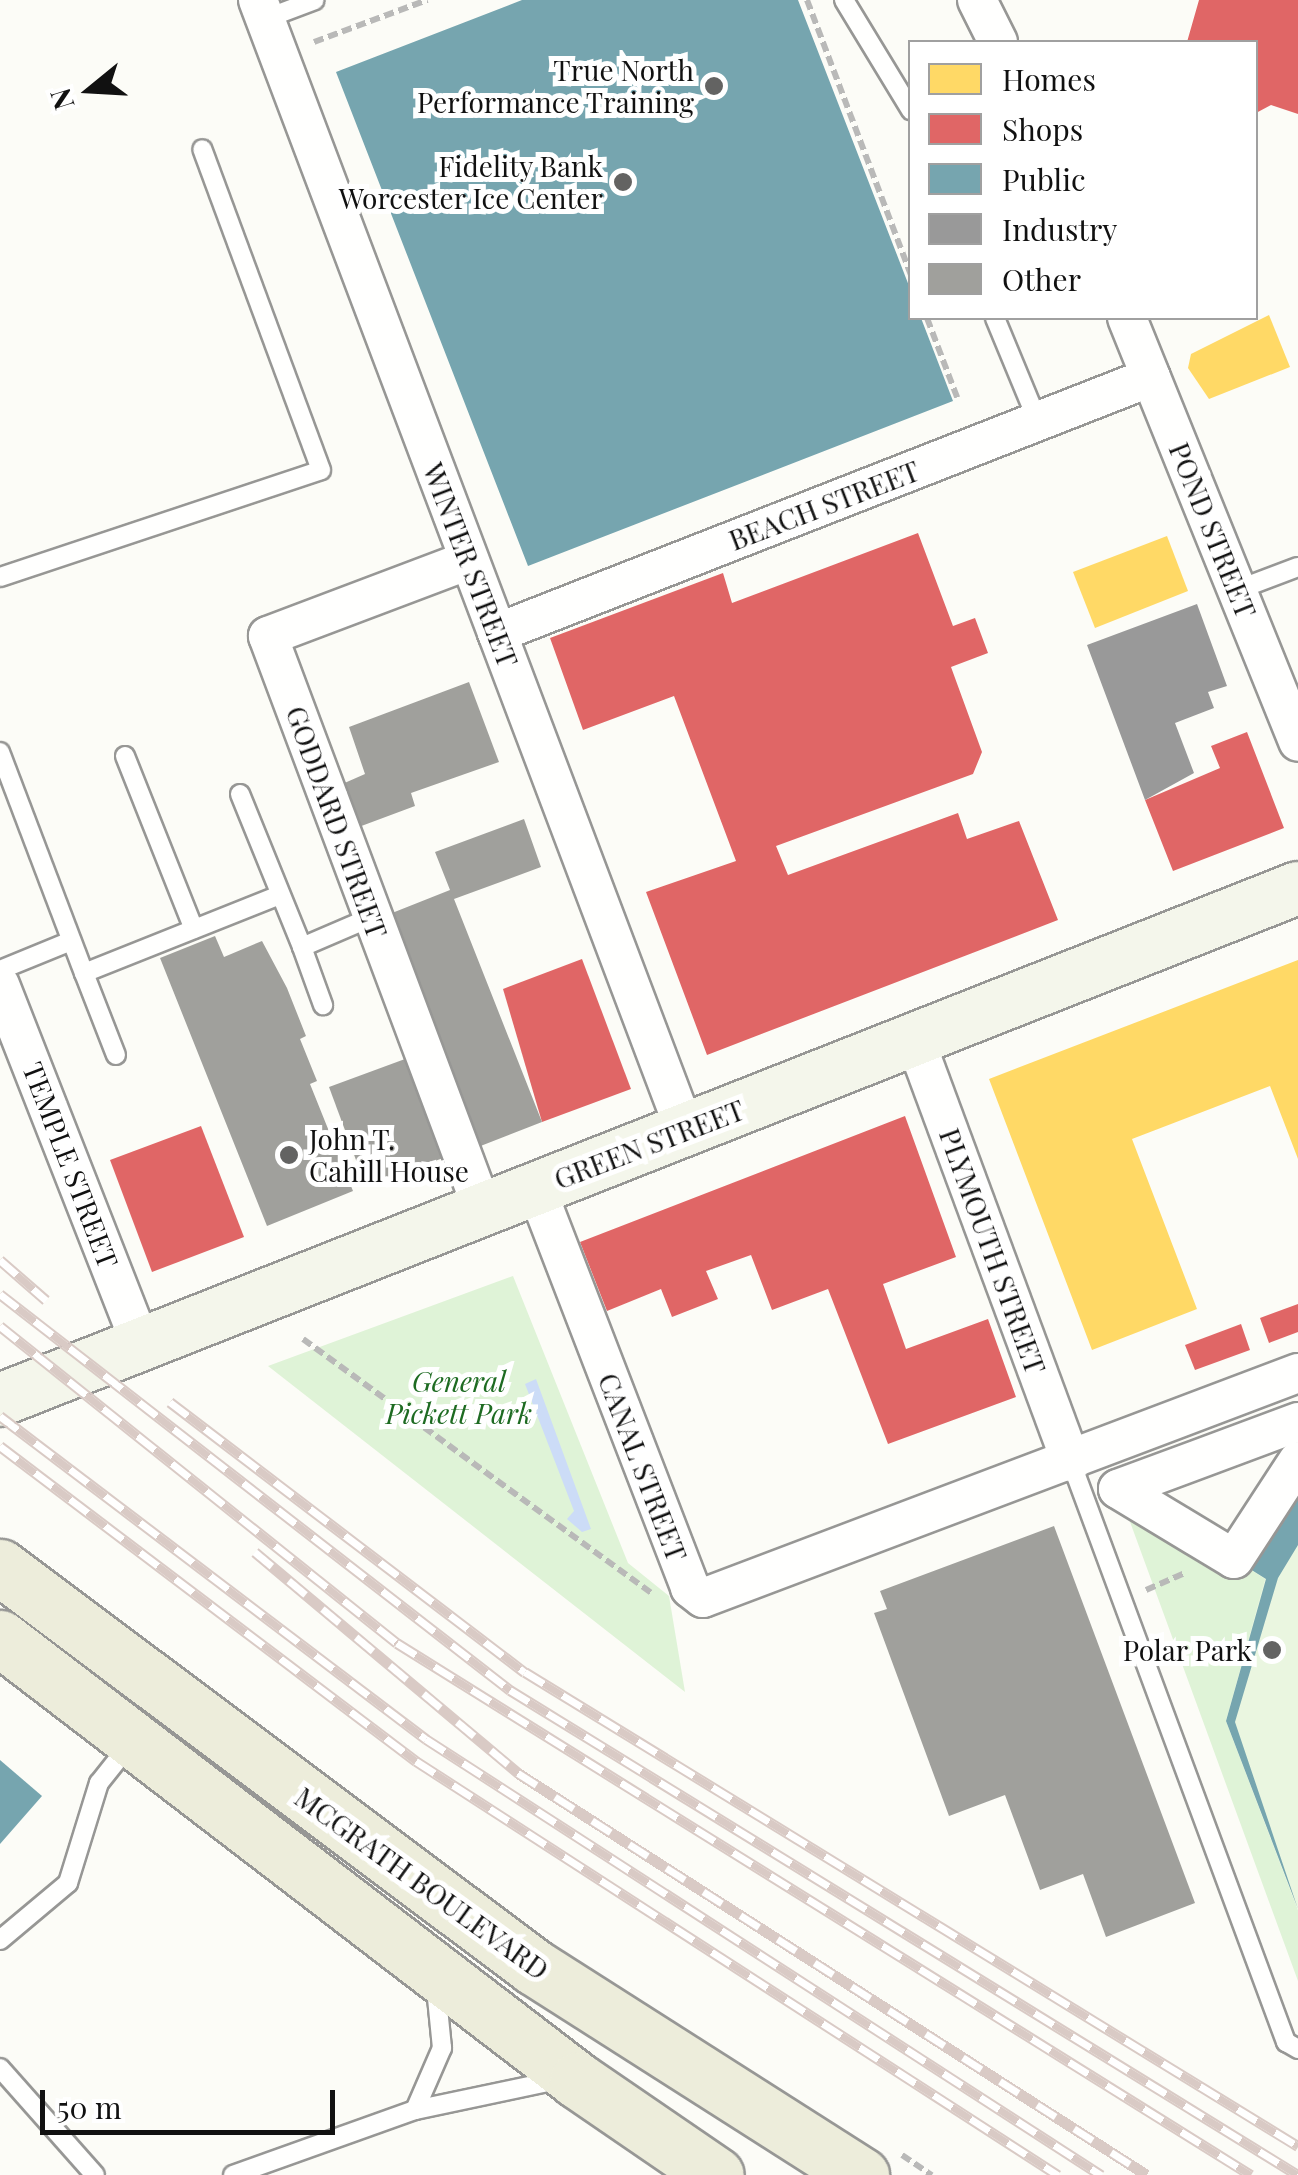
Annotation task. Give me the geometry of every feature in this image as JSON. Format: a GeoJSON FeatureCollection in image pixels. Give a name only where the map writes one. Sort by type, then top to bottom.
{"type":"FeatureCollection","features":[{"type":"Feature","properties":{"kind":"main road","name":"GREEN STREET"},"geometry":{"type":"LineString","coordinates":[[0,1400],[1298,888]]}},
{"type":"Feature","properties":{"kind":"main road","name":"MCGRATH BOULEVARD"},"geometry":{"type":"LineString","coordinates":[[0,1567],[534,1967],[861,2175]]}},
{"type":"Feature","properties":{"kind":"main road"},"geometry":{"type":"LineString","coordinates":[[0,1638],[578,2080],[716,2175]]}},
{"type":"Feature","properties":{"kind":"street"},"geometry":{"type":"LineString","coordinates":[[976,0],[997,40]]}},
{"type":"Feature","properties":{"kind":"street","name":"WINTER STREET"},"geometry":{"type":"LineString","coordinates":[[261,9],[685,1130]]}},
{"type":"Feature","properties":{"kind":"street","name":"POND STREET"},"geometry":{"type":"LineString","coordinates":[[1128,320],[1298,742]]}},
{"type":"Feature","properties":{"kind":"street","name":"BEACH STREET"},"geometry":{"type":"LineString","coordinates":[[497,633],[1151,377]]}},
{"type":"Feature","properties":{"kind":"street","name":"GODDARD STREET"},"geometry":{"type":"LineString","coordinates":[[469,560],[268,636],[482,1210]]}},
{"type":"Feature","properties":{"kind":"street","name":"TEMPLE STREET"},"geometry":{"type":"LineString","coordinates":[[0,984],[141,1345]]}},
{"type":"Feature","properties":{"kind":"street","name":"PLYMOUTH STREET"},"geometry":{"type":"LineString","coordinates":[[915,1040],[1071,1462]]}},
{"type":"Feature","properties":{"kind":"street","name":"CANAL STREET"},"geometry":{"type":"LineString","coordinates":[[536,1188],[690,1588],[703,1598],[1071,1462]]}},
{"type":"Feature","properties":{"kind":"street"},"geometry":{"type":"LineString","coordinates":[[1071,1462],[1298,1373]]}},
{"type":"Feature","properties":{"kind":"street"},"geometry":{"type":"LineString","coordinates":[[1298,1422],[1118,1489],[1234,1559],[1298,1461]]}},
{"type":"Feature","properties":{"kind":"lane"},"geometry":{"type":"LineString","coordinates":[[261,9],[315,0]]}},
{"type":"Feature","properties":{"kind":"lane"},"geometry":{"type":"LineString","coordinates":[[844,0],[908,107]]}},
{"type":"Feature","properties":{"kind":"lane"},"geometry":{"type":"LineString","coordinates":[[0,577],[322,470],[202,149]]}},
{"type":"Feature","properties":{"kind":"lane"},"geometry":{"type":"LineString","coordinates":[[996,320],[1038,422]]}},
{"type":"Feature","properties":{"kind":"lane"},"geometry":{"type":"LineString","coordinates":[[1238,590],[1298,567]]}},
{"type":"Feature","properties":{"kind":"lane"},"geometry":{"type":"LineString","coordinates":[[0,752],[7,793],[116,1055]]}},
{"type":"Feature","properties":{"kind":"lane"},"geometry":{"type":"LineString","coordinates":[[125,756],[194,929]]}},
{"type":"Feature","properties":{"kind":"lane"},"geometry":{"type":"LineString","coordinates":[[240,794],[323,1005]]}},
{"type":"Feature","properties":{"kind":"lane"},"geometry":{"type":"LineString","coordinates":[[84,973],[280,895]]}},
{"type":"Feature","properties":{"kind":"lane"},"geometry":{"type":"LineString","coordinates":[[302,947],[372,917]]}},
{"type":"Feature","properties":{"kind":"lane"},"geometry":{"type":"LineString","coordinates":[[0,970],[71,942]]}},
{"type":"Feature","properties":{"kind":"lane"},"geometry":{"type":"LineString","coordinates":[[1071,1462],[1286,2042],[1298,2049]]}},
{"type":"Feature","properties":{"kind":"lane"},"geometry":{"type":"LineString","coordinates":[[0,1940],[68,1882],[100,1783],[134,1740]]}},
{"type":"Feature","properties":{"kind":"lane"},"geometry":{"type":"LineString","coordinates":[[415,2110],[439,2064],[444,2022],[426,1965]]}},
{"type":"Feature","properties":{"kind":"lane"},"geometry":{"type":"LineString","coordinates":[[0,2068],[95,2175]]}},
{"type":"Feature","properties":{"kind":"lane"},"geometry":{"type":"LineString","coordinates":[[233,2175],[415,2110],[578,2080]]}},
{"type":"Feature","properties":{"kind":"path"},"geometry":{"type":"LineString","coordinates":[[313,43],[427,0]]}},
{"type":"Feature","properties":{"kind":"path"},"geometry":{"type":"LineString","coordinates":[[807,0],[908,269]]}},
{"type":"Feature","properties":{"kind":"path"},"geometry":{"type":"LineString","coordinates":[[928,320],[957,398]]}},
{"type":"Feature","properties":{"kind":"path"},"geometry":{"type":"LineString","coordinates":[[304,1338],[656,1597]]}},
{"type":"Feature","properties":{"kind":"green space","name":"General Pickett Park"},"geometry":{"type":"Polygon","coordinates":[[[513,1276],[628,1563],[669,1596],[685,1692],[268,1366],[513,1276]]]}},
{"type":"Feature","properties":{"kind":"green space","name":"Polar Park"},"geometry":{"type":"Polygon","coordinates":[[[1298,1461],[1298,1910],[1226,1721],[1265,1579],[1234,1559],[1298,1461]]]}},
{"type":"Feature","properties":{"kind":"green space"},"geometry":{"type":"Polygon","coordinates":[[[1118,1489],[1266,1579],[1226,1721],[1298,1910],[1298,1981],[1118,1489]]]}},
{"type":"Feature","properties":{"kind":"water"},"geometry":{"type":"Polygon","coordinates":[[[536,1379],[591,1529],[582,1532],[567,1519],[574,1511],[525,1384],[536,1379]]]}},
{"type":"Feature","properties":{"kind":"building: Homes"},"geometry":{"type":"Polygon","coordinates":[[[1269,315],[1290,367],[1209,399],[1188,368],[1191,354],[1269,315]]]}},
{"type":"Feature","properties":{"kind":"building: Homes"},"geometry":{"type":"Polygon","coordinates":[[[1167,536],[1188,591],[1095,628],[1073,572],[1167,536]]]}},
{"type":"Feature","properties":{"kind":"building: Homes"},"geometry":{"type":"Polygon","coordinates":[[[1298,960],[1298,1159],[1270,1086],[1132,1139],[1197,1309],[1092,1350],[989,1079],[1298,960]]]}},
{"type":"Feature","properties":{"kind":"building: Shops"},"geometry":{"type":"Polygon","coordinates":[[[1199,0],[1298,0],[1298,114],[1271,105],[1258,112],[1258,40],[1188,40],[1199,0]]]}},
{"type":"Feature","properties":{"kind":"building: Shops"},"geometry":{"type":"Polygon","coordinates":[[[918,533],[953,626],[975,618],[988,653],[951,667],[982,752],[973,774],[776,846],[788,875],[958,813],[967,839],[1019,821],[1058,920],[707,1055],[646,892],[736,861],[674,696],[583,730],[550,638],[723,573],[732,603],[918,533]]]}},
{"type":"Feature","properties":{"kind":"building: Shops"},"geometry":{"type":"Polygon","coordinates":[[[1247,732],[1284,828],[1173,871],[1145,800],[1220,768],[1211,746],[1247,732]]]}},
{"type":"Feature","properties":{"kind":"building: Shops"},"geometry":{"type":"Polygon","coordinates":[[[582,959],[631,1089],[542,1122],[503,989],[582,959]]]}},
{"type":"Feature","properties":{"kind":"building: Shops"},"geometry":{"type":"Polygon","coordinates":[[[905,1116],[956,1257],[883,1284],[906,1349],[988,1319],[1016,1397],[888,1444],[828,1289],[772,1310],[751,1255],[706,1271],[718,1299],[672,1317],[661,1289],[607,1311],[580,1242],[905,1116]]]}},
{"type":"Feature","properties":{"kind":"building: Shops"},"geometry":{"type":"Polygon","coordinates":[[[201,1126],[244,1237],[152,1272],[110,1160],[201,1126]]]}},
{"type":"Feature","properties":{"kind":"building: Shops"},"geometry":{"type":"Polygon","coordinates":[[[1298,1304],[1298,1332],[1269,1343],[1260,1318],[1298,1304]]]}},
{"type":"Feature","properties":{"kind":"building: Shops"},"geometry":{"type":"Polygon","coordinates":[[[1241,1324],[1250,1350],[1195,1370],[1185,1345],[1241,1324]]]}},
{"type":"Feature","properties":{"kind":"building: Public","name":"Fidelity Bank Worcester Ice Center"},"geometry":{"type":"Polygon","coordinates":[[[522,0],[798,0],[908,283],[908,320],[922,320],[953,401],[528,566],[336,72],[522,0]]]}},
{"type":"Feature","properties":{"kind":"building: Public"},"geometry":{"type":"Polygon","coordinates":[[[1298,1461],[1298,1545],[1278,1578],[1235,1722],[1298,1909],[1226,1721],[1266,1579],[1234,1559],[1298,1461]]]}},
{"type":"Feature","properties":{"kind":"building: Public"},"geometry":{"type":"Polygon","coordinates":[[[0,1760],[42,1796],[0,1844],[0,1760]]]}},
{"type":"Feature","properties":{"kind":"building: Industry"},"geometry":{"type":"Polygon","coordinates":[[[1197,604],[1227,686],[1208,692],[1214,708],[1175,723],[1194,773],[1145,800],[1087,645],[1197,604]]]}},
{"type":"Feature","properties":{"kind":"building: Other"},"geometry":{"type":"Polygon","coordinates":[[[469,682],[499,762],[411,793],[415,806],[356,828],[340,785],[365,774],[349,727],[469,682]]]}},
{"type":"Feature","properties":{"kind":"building: Other"},"geometry":{"type":"Polygon","coordinates":[[[524,819],[541,867],[454,899],[542,1122],[478,1147],[387,915],[450,890],[435,852],[524,819]]]}},
{"type":"Feature","properties":{"kind":"building: Other"},"geometry":{"type":"Polygon","coordinates":[[[215,936],[224,957],[262,941],[306,1036],[300,1039],[317,1081],[310,1084],[353,1191],[267,1226],[160,958],[215,936]]]}},
{"type":"Feature","properties":{"kind":"building: Other"},"geometry":{"type":"Polygon","coordinates":[[[405,1059],[443,1158],[366,1187],[329,1087],[405,1059]]]}},
{"type":"Feature","properties":{"kind":"building: Other"},"geometry":{"type":"Polygon","coordinates":[[[1054,1526],[1195,1903],[1106,1937],[1083,1874],[1040,1890],[1005,1795],[949,1816],[874,1613],[887,1609],[880,1591],[1054,1526]]]}},
{"type":"Feature","properties":{"kind":"railway"},"geometry":{"type":"LineString","coordinates":[[0,1260],[46,1300]]}},
{"type":"Feature","properties":{"kind":"railway"},"geometry":{"type":"LineString","coordinates":[[0,1294],[510,1690],[1298,2175]]}},
{"type":"Feature","properties":{"kind":"railway"},"geometry":{"type":"LineString","coordinates":[[0,1326],[397,1643],[1251,2175]]}},
{"type":"Feature","properties":{"kind":"railway"},"geometry":{"type":"LineString","coordinates":[[170,1402],[525,1672],[1298,2146]]}},
{"type":"Feature","properties":{"kind":"railway"},"geometry":{"type":"LineString","coordinates":[[0,1416],[426,1739],[1101,2175]]}},
{"type":"Feature","properties":{"kind":"railway"},"geometry":{"type":"LineString","coordinates":[[0,1446],[416,1761],[1058,2175]]}},
{"type":"Feature","properties":{"kind":"railway"},"geometry":{"type":"LineString","coordinates":[[255,1552],[518,1773],[1147,2175]]}},
{"type":"Feature","properties":{"kind":"place","name":"True North Performance Training"},"geometry":{"type":"Point","coordinates":[714,86]}},
{"type":"Feature","properties":{"kind":"place","name":"Fidelity Bank Worcester Ice Center"},"geometry":{"type":"Point","coordinates":[623,182]}},
{"type":"Feature","properties":{"kind":"place","name":"John T. Cahill House"},"geometry":{"type":"Point","coordinates":[289,1155]}},
{"type":"Feature","properties":{"kind":"place","name":"Polar Park"},"geometry":{"type":"Point","coordinates":[1272,1650]}}]}
